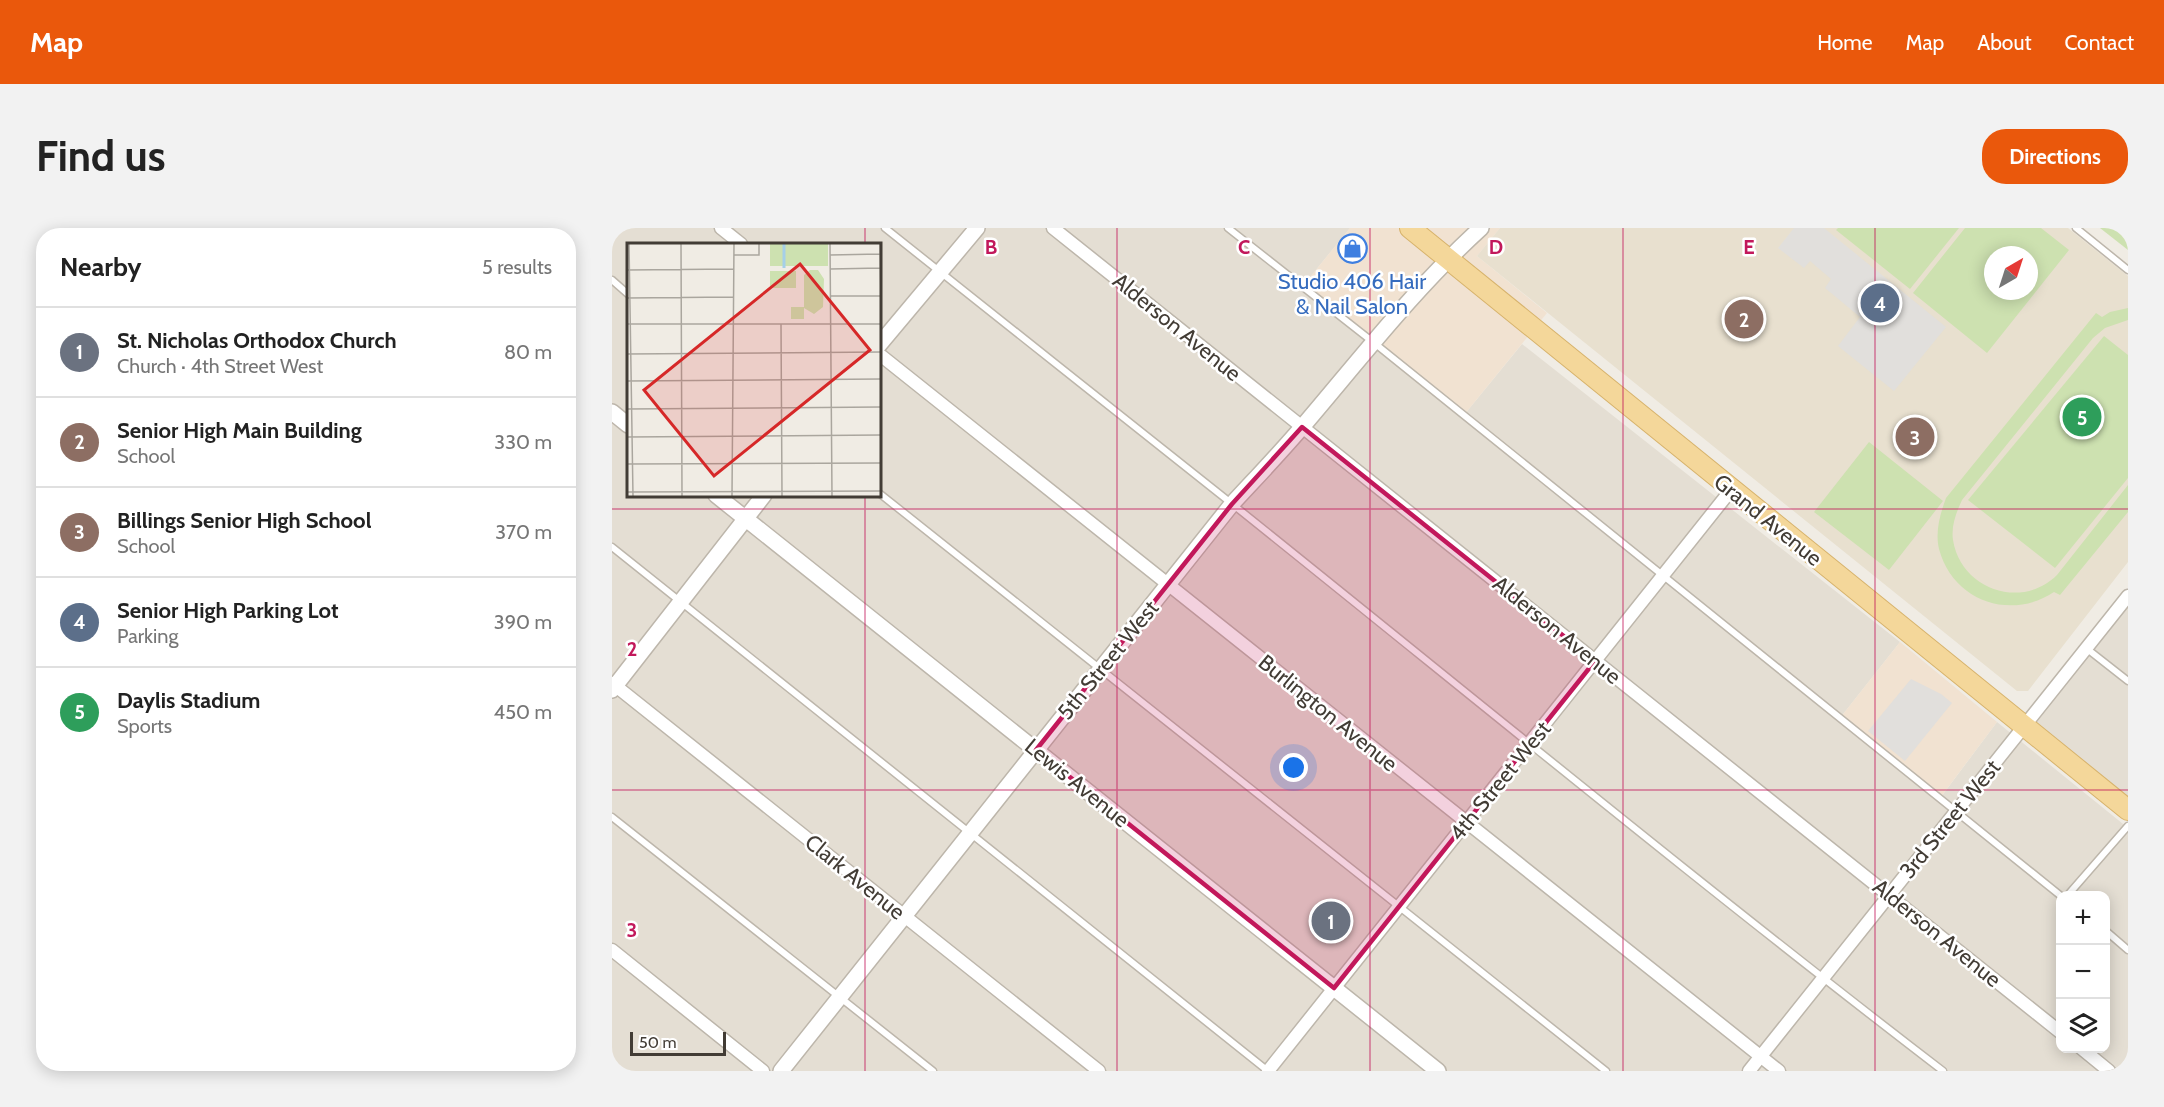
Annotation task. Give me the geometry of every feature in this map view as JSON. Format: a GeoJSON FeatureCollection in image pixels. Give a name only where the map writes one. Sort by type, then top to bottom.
{"type":"FeatureCollection","features":[{"type":"Feature","properties":{"kind":"main road","name":"Grand Avenue"},"geometry":{"type":"LineString","coordinates":[[1410,228],[2128,810]]}},
{"type":"Feature","properties":{"kind":"street"},"geometry":{"type":"LineString","coordinates":[[721,228],[740,243]]}},
{"type":"Feature","properties":{"kind":"street"},"geometry":{"type":"LineString","coordinates":[[880,344],[977,228]]}},
{"type":"Feature","properties":{"kind":"street","name":"Alderson Avenue"},"geometry":{"type":"LineString","coordinates":[[1053,228],[2056,1028]]}},
{"type":"Feature","properties":{"kind":"street","name":"5th Street West"},"geometry":{"type":"LineString","coordinates":[[781,1071],[1232,504],[1448,258],[1481,228]]}},
{"type":"Feature","properties":{"kind":"street","name":"Burlington Avenue"},"geometry":{"type":"LineString","coordinates":[[880,355],[1779,1071]]}},
{"type":"Feature","properties":{"kind":"street"},"geometry":{"type":"LineString","coordinates":[[612,412],[627,424]]}},
{"type":"Feature","properties":{"kind":"street","name":"4th Street West"},"geometry":{"type":"LineString","coordinates":[[1268,1071],[1731,490]]}},
{"type":"Feature","properties":{"kind":"street","name":"Lewis Avenue"},"geometry":{"type":"LineString","coordinates":[[717,496],[1438,1071]]}},
{"type":"Feature","properties":{"kind":"street"},"geometry":{"type":"LineString","coordinates":[[613,686],[763,496]]}},
{"type":"Feature","properties":{"kind":"street","name":"3rd Street West"},"geometry":{"type":"LineString","coordinates":[[1749,1071],[2128,596]]}},
{"type":"Feature","properties":{"kind":"street","name":"Clark Avenue"},"geometry":{"type":"LineString","coordinates":[[613,686],[1099,1071]]}},
{"type":"Feature","properties":{"kind":"street"},"geometry":{"type":"LineString","coordinates":[[612,950],[763,1071]]}},
{"type":"Feature","properties":{"kind":"street"},"geometry":{"type":"LineString","coordinates":[[2087,1053],[2109,1071]]}},
{"type":"Feature","properties":{"kind":"lane"},"geometry":{"type":"LineString","coordinates":[[885,228],[1529,744],[1943,1071]]}},
{"type":"Feature","properties":{"kind":"lane"},"geometry":{"type":"LineString","coordinates":[[1228,228],[2056,892]]}},
{"type":"Feature","properties":{"kind":"lane"},"geometry":{"type":"LineString","coordinates":[[2076,228],[2128,270]]}},
{"type":"Feature","properties":{"kind":"lane"},"geometry":{"type":"LineString","coordinates":[[612,280],[627,293]]}},
{"type":"Feature","properties":{"kind":"lane"},"geometry":{"type":"LineString","coordinates":[[880,494],[1606,1071]]}},
{"type":"Feature","properties":{"kind":"lane"},"geometry":{"type":"LineString","coordinates":[[612,548],[1268,1071]]}},
{"type":"Feature","properties":{"kind":"lane"},"geometry":{"type":"LineString","coordinates":[[2086,648],[2128,681]]}},
{"type":"Feature","properties":{"kind":"lane"},"geometry":{"type":"LineString","coordinates":[[612,817],[933,1071]]}},
{"type":"Feature","properties":{"kind":"lane"},"geometry":{"type":"LineString","coordinates":[[2071,891],[2128,826]]}},
{"type":"Feature","properties":{"kind":"lane"},"geometry":{"type":"LineString","coordinates":[[2110,934],[2128,950]]}},
{"type":"Feature","properties":{"kind":"highlighted area"},"geometry":{"type":"Polygon","coordinates":[[[1302,427],[1595,661],[1334,988],[1036,750],[1232,504],[1302,427]]]}},
{"type":"Feature","properties":{"kind":"shaded area"},"geometry":{"type":"Polygon","coordinates":[[[612,228],[1350,228],[1302,287],[1464,415],[1522,344],[1900,642],[1840,718],[1941,797],[1997,722],[2128,828],[2128,1071],[612,1071],[612,228]]]}},
{"type":"Feature","properties":{"kind":"shaded area"},"geometry":{"type":"Polygon","coordinates":[[[1350,228],[1500,228],[1477,256],[1547,313],[1464,415],[1302,287],[1350,228]]]}},
{"type":"Feature","properties":{"kind":"shaded area"},"geometry":{"type":"Polygon","coordinates":[[[1500,228],[2068,228],[2128,276],[2128,562],[2028,691],[2017,691],[1477,256],[1500,228]]]}},
{"type":"Feature","properties":{"kind":"shaded area"},"geometry":{"type":"Polygon","coordinates":[[[1794,228],[1824,228],[1946,327],[1894,391],[1838,346],[1860,317],[1825,288],[1831,279],[1810,261],[1804,268],[1778,248],[1794,228]]]}},
{"type":"Feature","properties":{"kind":"shaded area"},"geometry":{"type":"Polygon","coordinates":[[[2128,596],[2128,810],[2024,726],[2128,596]]]}},
{"type":"Feature","properties":{"kind":"shaded area"},"geometry":{"type":"Polygon","coordinates":[[[1900,642],[1997,722],[1940,798],[1840,718],[1900,642]]]}},
{"type":"Feature","properties":{"kind":"shaded area"},"geometry":{"type":"Polygon","coordinates":[[[1911,679],[1941,694],[1952,703],[1905,761],[1868,731],[1911,679]]]}},
{"type":"Feature","properties":{"kind":"green space"},"geometry":{"type":"Polygon","coordinates":[[[1838,228],[1959,228],[1910,289],[1836,230],[1838,228]]]}},
{"type":"Feature","properties":{"kind":"green space"},"geometry":{"type":"Polygon","coordinates":[[[1965,228],[2041,228],[2069,250],[2038,289],[2038,246],[1984,246],[1984,300],[2029,300],[1987,353],[1913,293],[1965,228]]]}},
{"type":"Feature","properties":{"kind":"green space"},"geometry":{"type":"Polygon","coordinates":[[[2100,228],[2128,228],[2128,250],[2100,228]]]}},
{"type":"Feature","properties":{"kind":"green space"},"geometry":{"type":"Polygon","coordinates":[[[2128,308],[2128,320],[2105,328],[2093,338],[1962,500],[1954,520],[1953,540],[1958,557],[1980,582],[1995,589],[2011,592],[2027,591],[2043,586],[2057,575],[2128,485],[2128,512],[2060,595],[2054,592],[2037,601],[2019,605],[2002,605],[1985,601],[1970,593],[1957,582],[1946,567],[1939,549],[1939,523],[1946,498],[2096,313],[2102,317],[2110,312],[2128,308]]]}},
{"type":"Feature","properties":{"kind":"green space"},"geometry":{"type":"Polygon","coordinates":[[[2104,336],[2128,355],[2128,478],[2055,568],[1968,500],[2104,336]]]}},
{"type":"Feature","properties":{"kind":"green space"},"geometry":{"type":"Polygon","coordinates":[[[1869,442],[1943,501],[1889,570],[1814,512],[1869,442]]]}},
{"type":"Feature","properties":{"kind":"place","name":"Studio 406 Hair & Nail Salon"},"geometry":{"type":"Point","coordinates":[1352,249]}},
{"type":"Feature","properties":{"kind":"place","name":"Senior High Parking Lot"},"geometry":{"type":"Point","coordinates":[1880,303]}},
{"type":"Feature","properties":{"kind":"place","name":"Senior High Main Building"},"geometry":{"type":"Point","coordinates":[1744,319]}},
{"type":"Feature","properties":{"kind":"place","name":"Daylis Stadium"},"geometry":{"type":"Point","coordinates":[2082,417]}},
{"type":"Feature","properties":{"kind":"place","name":"Billings Senior High School"},"geometry":{"type":"Point","coordinates":[1915,437]}},
{"type":"Feature","properties":{"kind":"place","name":"St. Nicholas Orthodox Church"},"geometry":{"type":"Point","coordinates":[1331,921]}}]}
